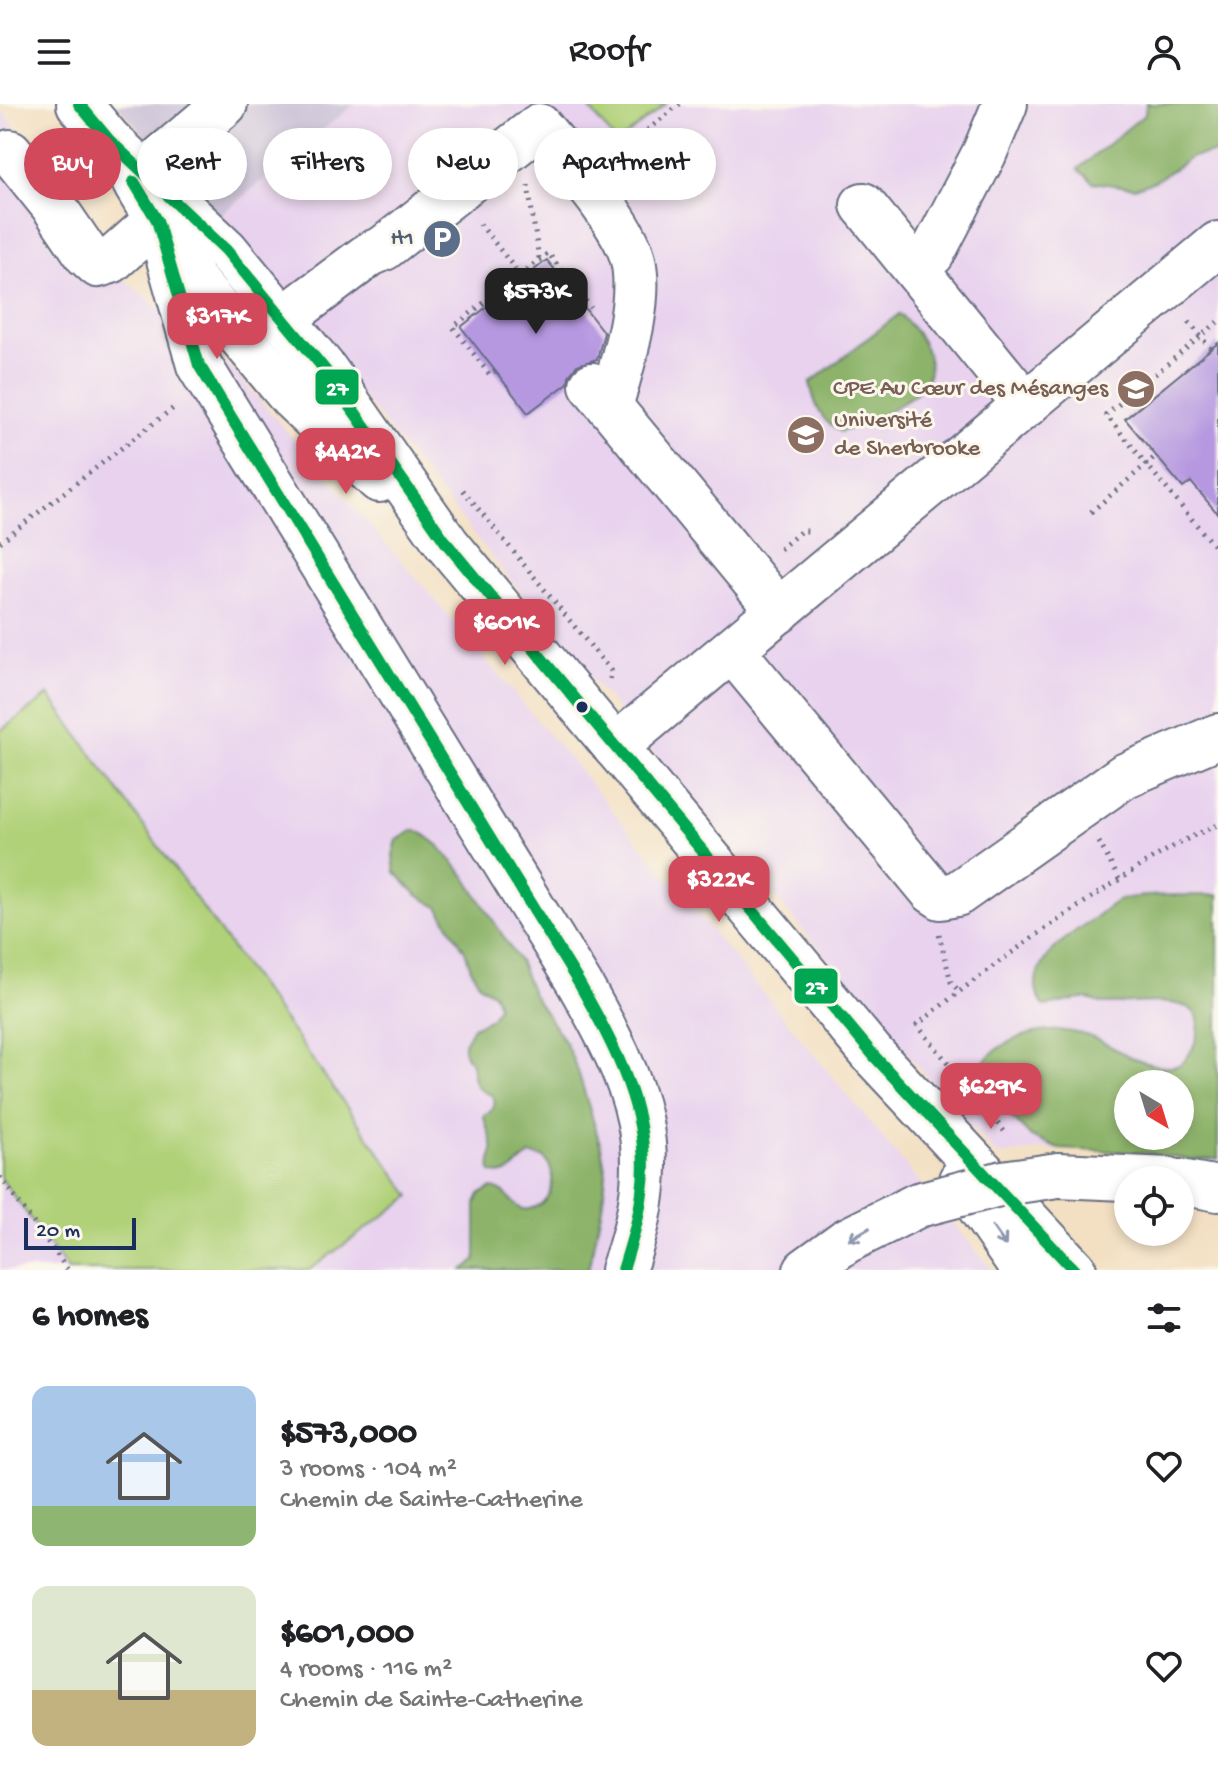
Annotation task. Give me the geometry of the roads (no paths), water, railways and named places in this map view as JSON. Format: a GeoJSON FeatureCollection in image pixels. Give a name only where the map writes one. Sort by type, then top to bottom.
{"type":"FeatureCollection","features":[{"type":"Feature","properties":{"kind":"main road"},"geometry":{"type":"LineString","coordinates":[[79,104],[137,175]]}},
{"type":"Feature","properties":{"kind":"main road"},"geometry":{"type":"LineString","coordinates":[[197,128],[225,104]]}},
{"type":"Feature","properties":{"kind":"main road"},"geometry":{"type":"LineString","coordinates":[[915,268],[932,254],[984,154],[1005,104]]}},
{"type":"Feature","properties":{"kind":"main road"},"geometry":{"type":"LineString","coordinates":[[283,319],[370,254],[384,248],[539,126],[615,223],[632,257],[631,329],[599,394],[779,611]]}},
{"type":"Feature","properties":{"kind":"main road"},"geometry":{"type":"LineString","coordinates":[[10,152],[55,208],[87,255],[98,265],[108,263],[167,212]]}},
{"type":"Feature","properties":{"kind":"main road"},"geometry":{"type":"LineString","coordinates":[[157,200],[167,212],[194,281],[292,398],[447,544]]}},
{"type":"Feature","properties":{"kind":"main road"},"geometry":{"type":"LineString","coordinates":[[863,205],[1026,405]]}},
{"type":"Feature","properties":{"kind":"main road"},"geometry":{"type":"LineString","coordinates":[[167,212],[226,250],[325,370],[447,544],[615,747],[875,1057],[1074,1270]]}},
{"type":"Feature","properties":{"kind":"main road"},"geometry":{"type":"LineString","coordinates":[[167,212],[199,365],[579,983],[623,1064],[637,1101],[644,1155],[639,1216],[623,1270]]}},
{"type":"Feature","properties":{"kind":"main road"},"geometry":{"type":"LineString","coordinates":[[615,747],[1216,251]]}},
{"type":"Feature","properties":{"kind":"main road"},"geometry":{"type":"LineString","coordinates":[[732,650],[932,891],[941,897],[957,894],[1124,776],[1218,736]]}},
{"type":"Feature","properties":{"kind":"main road"},"geometry":{"type":"LineString","coordinates":[[875,1057],[1023,1270]]}},
{"type":"Feature","properties":{"kind":"main road"},"geometry":{"type":"LineString","coordinates":[[806,1270],[870,1228],[918,1205],[1003,1183],[1058,1175],[1114,1178]]}},
{"type":"Feature","properties":{"kind":"main road"},"geometry":{"type":"LineString","coordinates":[[1194,1185],[1218,1189]]}},
{"type":"Feature","properties":{"kind":"place","name":"H1"},"geometry":{"type":"Point","coordinates":[442,239]}},
{"type":"Feature","properties":{"kind":"place","name":"CPE Au Cœur des Mésanges"},"geometry":{"type":"Point","coordinates":[1136,389]}},
{"type":"Feature","properties":{"kind":"place","name":"Université de Sherbrooke"},"geometry":{"type":"Point","coordinates":[806,435]}}]}
